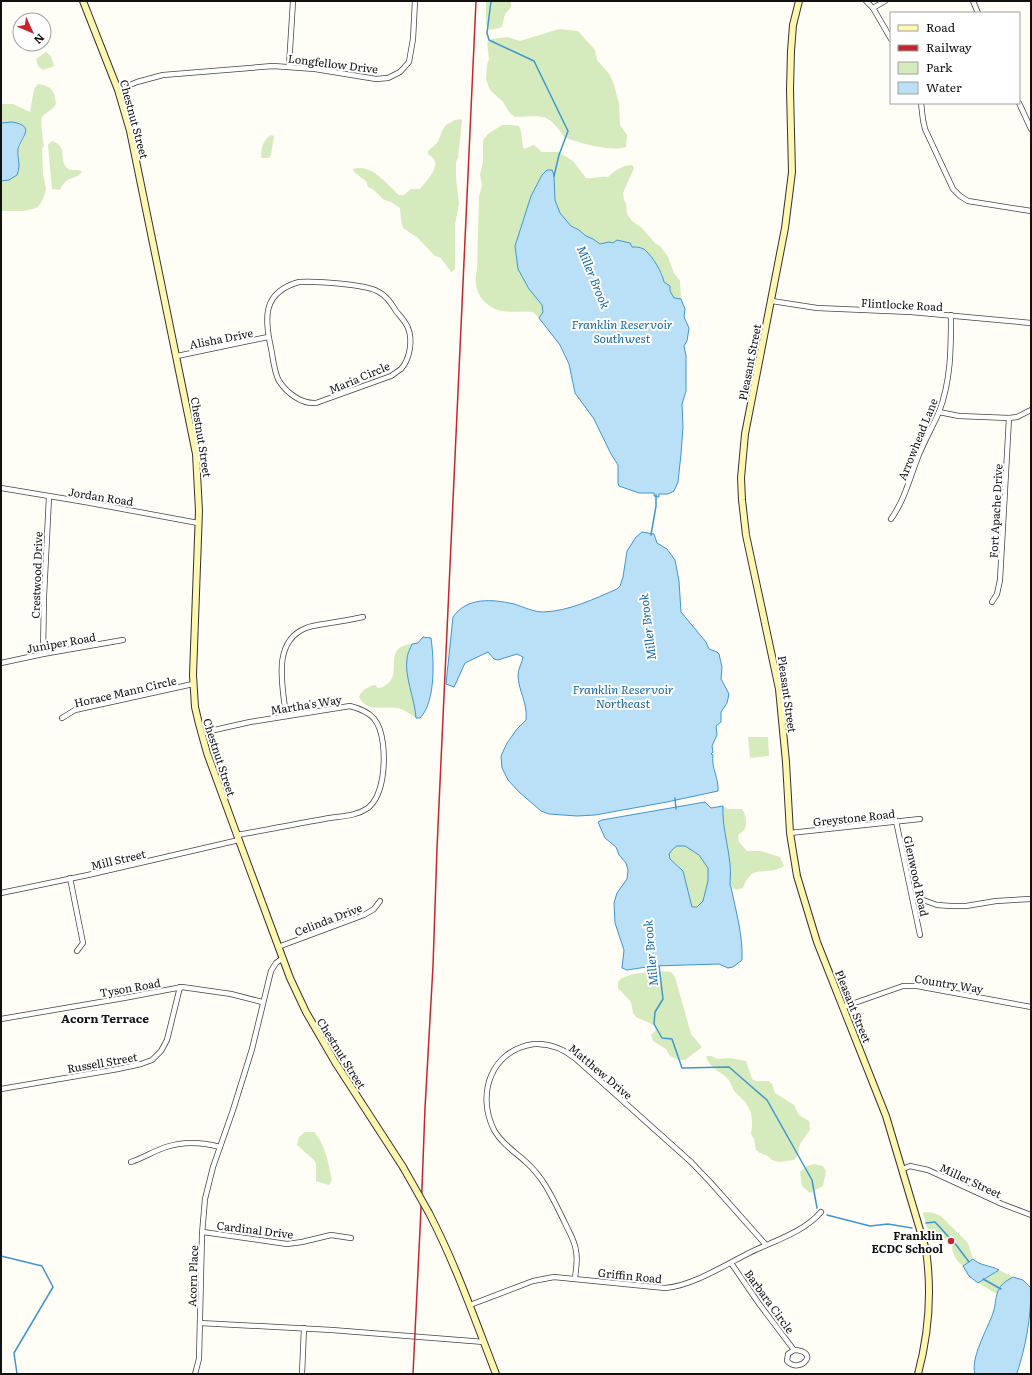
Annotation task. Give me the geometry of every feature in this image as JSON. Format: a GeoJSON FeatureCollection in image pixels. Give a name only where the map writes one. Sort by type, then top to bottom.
{"type":"FeatureCollection","features":[{"type":"Feature","properties":{"kind":"main road","name":"Chestnut Street"},"geometry":{"type":"LineString","coordinates":[[83,1],[118,90],[135,152],[196,454],[199,481],[193,684],[195,707],[207,753],[278,947],[306,1012],[335,1062],[403,1167],[429,1213],[442,1239],[470,1305],[496,1374]]}},
{"type":"Feature","properties":{"kind":"main road","name":"Pleasant Street"},"geometry":{"type":"LineString","coordinates":[[798,1],[793,25],[791,51],[790,90],[792,172],[786,223],[745,434],[741,478],[746,535],[779,689],[786,762],[790,833],[797,876],[817,942],[877,1092],[903,1169],[924,1239],[929,1269],[929,1315],[927,1336],[918,1374]]}},
{"type":"Feature","properties":{"kind":"street"},"geometry":{"type":"LineString","coordinates":[[289,66],[293,1]]}},
{"type":"Feature","properties":{"kind":"street","name":"Longfellow Drive"},"geometry":{"type":"LineString","coordinates":[[118,90],[136,82],[163,74],[273,66],[289,66],[333,71],[376,79],[388,78],[400,72],[409,62],[414,38],[415,1]]}},
{"type":"Feature","properties":{"kind":"street"},"geometry":{"type":"LineString","coordinates":[[866,1],[873,8],[890,36]]}},
{"type":"Feature","properties":{"kind":"street"},"geometry":{"type":"LineString","coordinates":[[873,8],[885,1]]}},
{"type":"Feature","properties":{"kind":"street"},"geometry":{"type":"LineString","coordinates":[[972,1],[978,12]]}},
{"type":"Feature","properties":{"kind":"street"},"geometry":{"type":"LineString","coordinates":[[922,104],[925,129],[947,178],[953,189],[960,196],[968,201],[1031,211]]}},
{"type":"Feature","properties":{"kind":"street"},"geometry":{"type":"LineString","coordinates":[[1019,104],[1031,129]]}},
{"type":"Feature","properties":{"kind":"street","name":"Maria Circle"},"geometry":{"type":"LineString","coordinates":[[299,282],[336,284],[363,287],[376,290],[382,294],[408,327],[410,348],[405,363],[391,376],[327,400],[309,403],[294,397],[279,380],[268,337],[267,311],[276,294],[286,287],[299,282]]}},
{"type":"Feature","properties":{"kind":"street","name":"Flintlocke Road"},"geometry":{"type":"LineString","coordinates":[[772,301],[817,308],[911,312],[1031,323]]}},
{"type":"Feature","properties":{"kind":"street","name":"Arrowhead Lane"},"geometry":{"type":"LineString","coordinates":[[891,519],[899,508],[919,455],[939,412],[949,374],[951,316]]}},
{"type":"Feature","properties":{"kind":"street","name":"Alisha Drive"},"geometry":{"type":"LineString","coordinates":[[177,356],[268,337]]}},
{"type":"Feature","properties":{"kind":"street"},"geometry":{"type":"LineString","coordinates":[[939,412],[959,416],[1017,418],[1031,410]]}},
{"type":"Feature","properties":{"kind":"street","name":"Fort Apache Drive"},"geometry":{"type":"LineString","coordinates":[[992,602],[997,594],[1000,580],[1009,418]]}},
{"type":"Feature","properties":{"kind":"street","name":"Jordan Road"},"geometry":{"type":"LineString","coordinates":[[1,488],[168,516],[198,523]]}},
{"type":"Feature","properties":{"kind":"street","name":"Crestwood Drive"},"geometry":{"type":"LineString","coordinates":[[43,654],[49,496]]}},
{"type":"Feature","properties":{"kind":"street"},"geometry":{"type":"LineString","coordinates":[[286,716],[282,662],[283,652],[287,644],[299,632],[306,628],[363,617]]}},
{"type":"Feature","properties":{"kind":"street","name":"Juniper Road"},"geometry":{"type":"LineString","coordinates":[[1,663],[123,640]]}},
{"type":"Feature","properties":{"kind":"street","name":"Horace Mann Circle"},"geometry":{"type":"LineString","coordinates":[[62,718],[75,710],[193,684]]}},
{"type":"Feature","properties":{"kind":"street","name":"Martha's Way"},"geometry":{"type":"LineString","coordinates":[[201,733],[250,722],[350,706],[360,709],[372,717],[379,725],[384,753],[381,785],[377,796],[368,808],[353,815],[325,818],[238,838]]}},
{"type":"Feature","properties":{"kind":"street","name":"Greystone Road"},"geometry":{"type":"LineString","coordinates":[[790,833],[920,819]]}},
{"type":"Feature","properties":{"kind":"street","name":"Glenwood Road"},"geometry":{"type":"LineString","coordinates":[[896,821],[920,935]]}},
{"type":"Feature","properties":{"kind":"street","name":"Mill Street"},"geometry":{"type":"LineString","coordinates":[[1,893],[238,838]]}},
{"type":"Feature","properties":{"kind":"street"},"geometry":{"type":"LineString","coordinates":[[70,878],[83,943],[77,950]]}},
{"type":"Feature","properties":{"kind":"street"},"geometry":{"type":"LineString","coordinates":[[912,896],[936,905],[951,906],[966,906],[996,901],[1031,899]]}},
{"type":"Feature","properties":{"kind":"street","name":"Celinda Drive"},"geometry":{"type":"LineString","coordinates":[[278,947],[364,915],[374,909],[380,901]]}},
{"type":"Feature","properties":{"kind":"street","name":"Acorn Place"},"geometry":{"type":"LineString","coordinates":[[283,958],[276,963],[271,971],[262,1002],[252,1049],[213,1167],[205,1199],[200,1323],[304,1328],[484,1342]]}},
{"type":"Feature","properties":{"kind":"street","name":"Country Way"},"geometry":{"type":"LineString","coordinates":[[843,1006],[903,986],[917,986],[1031,1007]]}},
{"type":"Feature","properties":{"kind":"street","name":"Tyson Road"},"geometry":{"type":"LineString","coordinates":[[1,1019],[180,988],[191,988],[231,994],[262,1002]]}},
{"type":"Feature","properties":{"kind":"street","name":"Russell Street"},"geometry":{"type":"LineString","coordinates":[[1,1089],[118,1069],[152,1060],[161,1051],[166,1040],[180,988]]}},
{"type":"Feature","properties":{"kind":"street","name":"Matthew Drive"},"geometry":{"type":"LineString","coordinates":[[575,1278],[577,1256],[574,1242],[551,1194],[542,1179],[534,1170],[498,1137],[492,1125],[487,1108],[487,1087],[498,1064],[506,1056],[516,1050],[530,1045],[541,1044],[553,1046],[561,1049],[576,1059],[691,1162],[766,1245]]}},
{"type":"Feature","properties":{"kind":"street"},"geometry":{"type":"LineString","coordinates":[[131,1162],[167,1146],[180,1143],[207,1143],[220,1147]]}},
{"type":"Feature","properties":{"kind":"street","name":"Miller Street"},"geometry":{"type":"LineString","coordinates":[[903,1169],[910,1166],[928,1170],[1002,1204],[1031,1215]]}},
{"type":"Feature","properties":{"kind":"street","name":"Griffin Road"},"geometry":{"type":"LineString","coordinates":[[470,1305],[539,1279],[554,1277],[673,1288],[694,1281],[802,1228],[821,1212]]}},
{"type":"Feature","properties":{"kind":"street","name":"Cardinal Drive"},"geometry":{"type":"LineString","coordinates":[[203,1232],[287,1244],[331,1235],[351,1238]]}},
{"type":"Feature","properties":{"kind":"street","name":"Barbara Circle"},"geometry":{"type":"LineString","coordinates":[[731,1263],[760,1306],[794,1350],[802,1351],[806,1355],[808,1360],[805,1366],[798,1370],[791,1367],[787,1361],[788,1354],[794,1350]]}},
{"type":"Feature","properties":{"kind":"street"},"geometry":{"type":"LineString","coordinates":[[195,1374],[198,1359],[200,1323]]}},
{"type":"Feature","properties":{"kind":"street"},"geometry":{"type":"LineString","coordinates":[[302,1374],[304,1328]]}},
{"type":"Feature","properties":{"kind":"green space"},"geometry":{"type":"Polygon","coordinates":[[[486,1],[511,1],[511,7],[505,14],[502,26],[500,28],[489,30],[486,24],[486,1]]]}},
{"type":"Feature","properties":{"kind":"green space"},"geometry":{"type":"Polygon","coordinates":[[[559,29],[578,31],[595,50],[597,60],[610,75],[619,104],[620,125],[627,135],[626,147],[604,148],[565,138],[554,124],[544,117],[515,117],[509,112],[503,102],[490,90],[486,80],[489,59],[487,43],[491,39],[508,37],[520,41],[559,29]]]}},
{"type":"Feature","properties":{"kind":"green space"},"geometry":{"type":"Polygon","coordinates":[[[46,52],[51,56],[54,66],[43,70],[38,66],[36,59],[46,52]]]}},
{"type":"Feature","properties":{"kind":"green space"},"geometry":{"type":"Polygon","coordinates":[[[38,84],[47,86],[54,92],[56,104],[41,119],[44,146],[42,149],[43,174],[46,189],[43,199],[38,207],[22,211],[1,211],[1,181],[9,180],[19,166],[18,150],[25,136],[12,122],[1,123],[1,104],[13,104],[30,112],[34,89],[38,84]]]}},
{"type":"Feature","properties":{"kind":"green space"},"geometry":{"type":"Polygon","coordinates":[[[461,119],[458,158],[456,162],[459,204],[455,224],[455,269],[451,272],[441,258],[435,256],[418,238],[403,228],[400,208],[391,202],[384,200],[374,190],[368,187],[366,181],[354,172],[353,169],[360,168],[372,172],[384,180],[399,195],[404,195],[411,189],[420,189],[435,168],[434,160],[428,154],[428,151],[438,142],[446,125],[455,120],[461,119]]]}},
{"type":"Feature","properties":{"kind":"green space"},"geometry":{"type":"Polygon","coordinates":[[[502,125],[519,126],[524,149],[534,145],[542,152],[559,152],[573,161],[586,178],[608,177],[622,167],[632,165],[634,168],[623,193],[627,214],[632,221],[642,228],[655,243],[661,247],[668,257],[674,273],[680,281],[681,299],[674,298],[670,291],[670,286],[664,282],[662,273],[640,248],[632,247],[630,243],[617,241],[613,243],[609,242],[600,244],[571,226],[560,213],[555,200],[554,176],[551,170],[547,170],[542,175],[531,196],[515,246],[537,300],[542,305],[543,312],[539,318],[533,312],[509,312],[499,310],[484,302],[476,287],[479,197],[482,185],[480,175],[483,162],[483,140],[488,134],[502,125]]]}},
{"type":"Feature","properties":{"kind":"green space"},"geometry":{"type":"Polygon","coordinates":[[[271,135],[274,136],[271,155],[269,158],[262,158],[261,154],[263,144],[271,135]]]}},
{"type":"Feature","properties":{"kind":"green space"},"geometry":{"type":"Polygon","coordinates":[[[52,141],[60,146],[62,150],[64,165],[70,170],[79,170],[82,172],[65,182],[60,190],[52,189],[48,145],[52,141]]]}},
{"type":"Feature","properties":{"kind":"green space"},"geometry":{"type":"Polygon","coordinates":[[[412,644],[406,665],[416,718],[399,708],[376,708],[362,702],[359,697],[365,689],[375,685],[378,688],[382,687],[391,680],[397,650],[403,646],[412,644]]]}},
{"type":"Feature","properties":{"kind":"green space"},"geometry":{"type":"Polygon","coordinates":[[[748,737],[768,737],[769,756],[750,758],[748,737]]]}},
{"type":"Feature","properties":{"kind":"green space"},"geometry":{"type":"Polygon","coordinates":[[[723,806],[728,809],[742,809],[746,818],[746,826],[738,835],[739,842],[747,851],[761,851],[780,857],[784,866],[771,871],[755,872],[747,880],[743,888],[736,890],[730,886],[730,867],[724,828],[723,806]]]}},
{"type":"Feature","properties":{"kind":"green space"},"geometry":{"type":"Polygon","coordinates":[[[677,846],[685,846],[700,855],[708,868],[708,881],[703,901],[697,907],[692,907],[683,871],[670,859],[669,854],[677,846]]]}},
{"type":"Feature","properties":{"kind":"green space"},"geometry":{"type":"Polygon","coordinates":[[[658,971],[671,972],[675,977],[691,1034],[702,1047],[685,1060],[679,1060],[670,1056],[666,1049],[653,1041],[651,1035],[656,1030],[654,1025],[636,1017],[633,1013],[631,1002],[618,988],[618,981],[622,978],[637,973],[658,971]]]}},
{"type":"Feature","properties":{"kind":"green space"},"geometry":{"type":"Polygon","coordinates":[[[706,1056],[711,1056],[718,1059],[730,1058],[746,1061],[752,1079],[756,1081],[769,1081],[772,1084],[775,1093],[794,1105],[799,1115],[809,1121],[810,1130],[800,1144],[797,1156],[794,1160],[779,1162],[772,1160],[756,1150],[754,1139],[751,1134],[751,1113],[747,1105],[735,1092],[724,1075],[712,1067],[706,1056]]]}},
{"type":"Feature","properties":{"kind":"green space"},"geometry":{"type":"Polygon","coordinates":[[[305,1132],[314,1132],[326,1154],[332,1180],[329,1185],[316,1181],[315,1161],[297,1145],[299,1137],[305,1132]]]}},
{"type":"Feature","properties":{"kind":"green space"},"geometry":{"type":"Polygon","coordinates":[[[814,1164],[823,1166],[826,1171],[823,1186],[810,1193],[802,1186],[800,1172],[807,1166],[814,1164]]]}},
{"type":"Feature","properties":{"kind":"green space"},"geometry":{"type":"Polygon","coordinates":[[[924,1212],[934,1213],[941,1216],[968,1243],[973,1259],[963,1266],[955,1257],[952,1245],[947,1239],[934,1243],[931,1241],[923,1214],[924,1212]]]}},
{"type":"Feature","properties":{"kind":"green space"},"geometry":{"type":"Polygon","coordinates":[[[999,1270],[1013,1277],[999,1288],[997,1294],[978,1283],[999,1270]]]}},
{"type":"Feature","properties":{"kind":"water"},"geometry":{"type":"Polygon","coordinates":[[[12,122],[24,126],[26,132],[18,149],[19,169],[17,175],[9,180],[1,181],[1,123],[12,122]]]}},
{"type":"Feature","properties":{"kind":"water","name":"Franklin Reservoir Southwest"},"geometry":{"type":"Polygon","coordinates":[[[547,170],[552,170],[554,175],[555,200],[560,213],[571,226],[600,244],[609,242],[613,243],[617,240],[630,243],[632,247],[645,250],[657,265],[664,282],[670,286],[670,291],[674,298],[681,299],[685,309],[684,317],[689,328],[687,341],[684,346],[686,356],[686,391],[682,404],[683,427],[681,454],[678,482],[674,491],[668,494],[659,494],[659,497],[654,496],[654,493],[639,493],[619,486],[618,465],[594,419],[575,393],[569,364],[560,345],[539,318],[543,312],[542,305],[529,289],[518,269],[515,246],[531,196],[542,175],[547,170]]]}},
{"type":"Feature","properties":{"kind":"water","name":"Franklin Reservoir Northeast"},"geometry":{"type":"Polygon","coordinates":[[[642,532],[654,534],[657,543],[667,549],[675,560],[679,581],[681,612],[706,642],[709,649],[719,654],[722,667],[721,679],[729,694],[727,703],[721,712],[721,722],[716,726],[717,735],[712,746],[713,752],[711,754],[713,755],[713,764],[718,791],[595,815],[577,816],[549,814],[541,811],[519,792],[508,780],[502,768],[501,756],[507,743],[517,729],[526,720],[526,708],[518,681],[519,670],[523,657],[517,654],[498,660],[494,659],[488,652],[465,663],[454,687],[446,684],[453,617],[465,606],[480,601],[497,601],[544,612],[581,604],[617,589],[620,586],[623,577],[627,551],[636,537],[642,532]]]}},
{"type":"Feature","properties":{"kind":"water"},"geometry":{"type":"Polygon","coordinates":[[[423,637],[431,638],[433,680],[429,702],[425,711],[420,718],[416,718],[406,665],[407,657],[412,644],[418,643],[423,637]]]}},
{"type":"Feature","properties":{"kind":"water"},"geometry":{"type":"Polygon","coordinates":[[[705,802],[711,808],[723,806],[724,828],[730,867],[730,886],[737,914],[742,960],[733,967],[728,968],[719,964],[653,966],[627,970],[622,968],[624,950],[615,923],[614,903],[617,893],[627,879],[628,870],[626,863],[619,855],[616,847],[605,838],[598,822],[602,820],[705,802]],[[677,846],[669,854],[670,859],[683,871],[692,907],[697,907],[703,901],[708,881],[708,868],[699,855],[685,846],[677,846]]]}},
{"type":"Feature","properties":{"kind":"water"},"geometry":{"type":"Polygon","coordinates":[[[973,1259],[979,1263],[999,1270],[978,1283],[969,1276],[963,1266],[973,1259]]]}},
{"type":"Feature","properties":{"kind":"water"},"geometry":{"type":"Polygon","coordinates":[[[1013,1277],[1023,1280],[1031,1288],[1027,1331],[1017,1373],[975,1374],[974,1367],[977,1352],[993,1313],[998,1292],[1003,1283],[1013,1277]]]}},
{"type":"Feature","properties":{"kind":"waterway","name":"Miller Brook"},"geometry":{"type":"LineString","coordinates":[[491,1],[487,33],[489,40],[534,61],[568,131],[559,155],[554,176]]}},
{"type":"Feature","properties":{"kind":"waterway","name":"Miller Brook"},"geometry":{"type":"LineString","coordinates":[[651,535],[656,506],[656,495]]}},
{"type":"Feature","properties":{"kind":"waterway","name":"Miller Brook"},"geometry":{"type":"LineString","coordinates":[[675,798],[676,809]]}},
{"type":"Feature","properties":{"kind":"waterway","name":"Miller Brook"},"geometry":{"type":"LineString","coordinates":[[659,966],[663,999],[655,1012],[654,1024],[662,1038],[672,1039],[682,1068],[729,1067],[767,1100],[812,1180],[817,1208]]}},
{"type":"Feature","properties":{"kind":"waterway","name":"Miller Brook"},"geometry":{"type":"LineString","coordinates":[[827,1215],[870,1226],[888,1224],[912,1228]]}},
{"type":"Feature","properties":{"kind":"waterway","name":"Miller Brook"},"geometry":{"type":"LineString","coordinates":[[926,1223],[935,1222],[957,1246],[969,1262]]}},
{"type":"Feature","properties":{"kind":"waterway"},"geometry":{"type":"LineString","coordinates":[[1,1256],[42,1266],[53,1287],[14,1353],[17,1374]]}},
{"type":"Feature","properties":{"kind":"waterway","name":"Miller Brook"},"geometry":{"type":"LineString","coordinates":[[983,1279],[1001,1289]]}},
{"type":"Feature","properties":{"kind":"railway"},"geometry":{"type":"LineString","coordinates":[[413,1374],[433,966],[437,848],[476,1]]}},
{"type":"Feature","properties":{"kind":"place","name":"Franklin ECDC School"},"geometry":{"type":"Point","coordinates":[951,1241]}},
{"type":"Feature","properties":{"kind":"district","name":"Acorn Terrace"},"geometry":{"type":"Point","coordinates":[105,1018]}}]}
